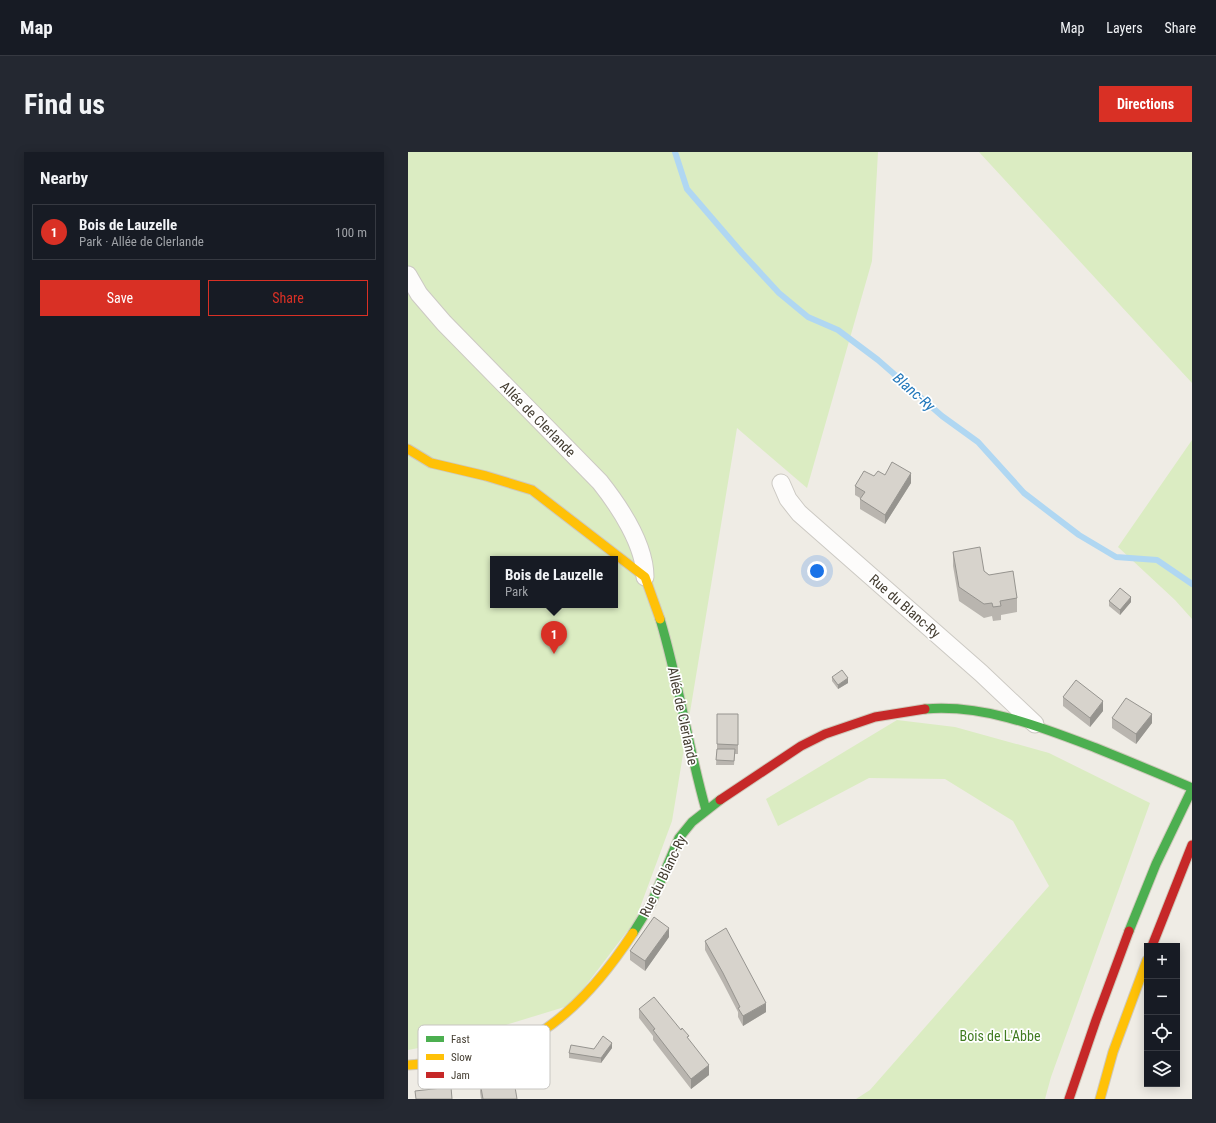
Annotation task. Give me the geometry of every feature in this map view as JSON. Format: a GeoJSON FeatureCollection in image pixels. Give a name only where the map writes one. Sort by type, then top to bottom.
{"type":"FeatureCollection","features":[{"type":"Feature","properties":{"kind":"main road"},"geometry":{"type":"LineString","coordinates":[[408,449],[431,463],[486,476],[532,490],[618,556]]}},
{"type":"Feature","properties":{"kind":"main road"},"geometry":{"type":"LineString","coordinates":[[618,556],[645,577]]}},
{"type":"Feature","properties":{"kind":"main road","name":"Allée de Clerlande"},"geometry":{"type":"LineString","coordinates":[[645,577],[655,602],[669,648],[695,772],[706,810]]}},
{"type":"Feature","properties":{"kind":"main road","name":"Rue du Blanc-Ry"},"geometry":{"type":"LineString","coordinates":[[549,1025],[556,1020],[598,978],[628,939],[659,888],[684,831],[706,810],[783,759],[824,735],[866,720],[891,714],[958,710],[1035,724],[1192,788]]}},
{"type":"Feature","properties":{"kind":"main road"},"geometry":{"type":"LineString","coordinates":[[1069,1099],[1086,1044],[1140,903],[1192,788]]}},
{"type":"Feature","properties":{"kind":"main road"},"geometry":{"type":"LineString","coordinates":[[1153,943],[1192,845]]}},
{"type":"Feature","properties":{"kind":"main road"},"geometry":{"type":"LineString","coordinates":[[1100,1099],[1113,1052],[1144,968]]}},
{"type":"Feature","properties":{"kind":"main road","name":"Rue du Blanc-Ry"},"geometry":{"type":"LineString","coordinates":[[408,1065],[418,1064]]}},
{"type":"Feature","properties":{"kind":"street","name":"Allée de Clerlande"},"geometry":{"type":"LineString","coordinates":[[408,275],[420,294],[444,323],[600,482],[616,504],[631,530],[642,558],[645,577]]}},
{"type":"Feature","properties":{"kind":"street","name":"Rue du Blanc-Ry"},"geometry":{"type":"LineString","coordinates":[[781,483],[788,499],[799,513],[981,673],[1035,724]]}},
{"type":"Feature","properties":{"kind":"green space"},"geometry":{"type":"Polygon","coordinates":[[[408,152],[878,152],[872,261],[807,488],[737,428],[672,821],[635,921],[571,1005],[506,1025],[418,1025],[418,1048],[408,1050],[408,152]]]}},
{"type":"Feature","properties":{"kind":"green space"},"geometry":{"type":"Polygon","coordinates":[[[979,152],[1192,152],[1192,383],[979,152]]]}},
{"type":"Feature","properties":{"kind":"green space"},"geometry":{"type":"Polygon","coordinates":[[[1192,440],[1192,619],[1175,600],[1118,547],[1192,440]]]}},
{"type":"Feature","properties":{"kind":"green space","name":"Bois de L'Abbe"},"geometry":{"type":"Polygon","coordinates":[[[897,720],[955,727],[1049,753],[1150,803],[1051,1077],[1045,1099],[856,1099],[870,1090],[1049,886],[1013,821],[945,779],[869,778],[778,826],[766,799],[897,720]]]}},
{"type":"Feature","properties":{"kind":"building"},"geometry":{"type":"Polygon","coordinates":[[[892,462],[911,473],[885,515],[860,499],[865,492],[855,486],[864,471],[874,476],[878,471],[885,475],[892,462]]]}},
{"type":"Feature","properties":{"kind":"building"},"geometry":{"type":"Polygon","coordinates":[[[980,547],[984,571],[989,575],[1013,571],[1017,598],[1000,601],[1001,606],[993,607],[992,603],[984,604],[959,587],[953,552],[980,547]]]}},
{"type":"Feature","properties":{"kind":"building"},"geometry":{"type":"Polygon","coordinates":[[[1120,588],[1131,597],[1120,610],[1109,601],[1120,588]]]}},
{"type":"Feature","properties":{"kind":"building"},"geometry":{"type":"Polygon","coordinates":[[[842,670],[848,678],[838,685],[832,677],[842,670]]]}},
{"type":"Feature","properties":{"kind":"building"},"geometry":{"type":"Polygon","coordinates":[[[1076,680],[1103,701],[1090,718],[1063,697],[1076,680]]]}},
{"type":"Feature","properties":{"kind":"building"},"geometry":{"type":"Polygon","coordinates":[[[1126,698],[1152,714],[1136,734],[1112,718],[1126,698]]]}},
{"type":"Feature","properties":{"kind":"building"},"geometry":{"type":"Polygon","coordinates":[[[717,714],[738,714],[738,745],[717,744],[717,714]]]}},
{"type":"Feature","properties":{"kind":"building"},"geometry":{"type":"Polygon","coordinates":[[[717,749],[735,749],[734,761],[716,760],[717,749]]]}},
{"type":"Feature","properties":{"kind":"building"},"geometry":{"type":"Polygon","coordinates":[[[654,917],[669,928],[645,961],[630,951],[654,917]]]}},
{"type":"Feature","properties":{"kind":"building"},"geometry":{"type":"Polygon","coordinates":[[[726,928],[766,1003],[743,1016],[723,973],[705,941],[726,928]]]}},
{"type":"Feature","properties":{"kind":"building"},"geometry":{"type":"Polygon","coordinates":[[[654,997],[681,1030],[682,1028],[689,1036],[687,1037],[709,1065],[691,1079],[653,1030],[655,1029],[639,1009],[654,997]]]}},
{"type":"Feature","properties":{"kind":"building"},"geometry":{"type":"Polygon","coordinates":[[[603,1036],[612,1043],[601,1058],[569,1053],[571,1045],[594,1049],[603,1036]]]}},
{"type":"Feature","properties":{"kind":"building"},"geometry":{"type":"Polygon","coordinates":[[[451,1089],[452,1099],[416,1099],[415,1091],[451,1089]]]}},
{"type":"Feature","properties":{"kind":"building"},"geometry":{"type":"Polygon","coordinates":[[[481,1089],[515,1089],[517,1099],[483,1099],[481,1089]]]}},
{"type":"Feature","properties":{"kind":"waterway","name":"Blanc-Ry"},"geometry":{"type":"LineString","coordinates":[[675,152],[687,189],[742,253],[779,293],[808,317],[838,330],[878,360],[942,416],[978,442],[1024,493],[1079,535],[1116,557],[1157,560],[1192,584]]}},
{"type":"Feature","properties":{"kind":"traffic: fast"},"geometry":{"type":"LineString","coordinates":[[660,619],[673,667],[706,810]]}},
{"type":"Feature","properties":{"kind":"traffic: fast"},"geometry":{"type":"LineString","coordinates":[[925,709],[947,708],[969,710],[1033,725],[1096,748],[1192,788]]}},
{"type":"Feature","properties":{"kind":"traffic: fast"},"geometry":{"type":"LineString","coordinates":[[1129,931],[1156,864],[1192,789]]}},
{"type":"Feature","properties":{"kind":"traffic: fast"},"geometry":{"type":"LineString","coordinates":[[633,933],[651,904],[679,838],[692,822],[720,800]]}},
{"type":"Feature","properties":{"kind":"traffic: slow"},"geometry":{"type":"LineString","coordinates":[[408,449],[431,463],[486,476],[532,490],[618,556]]}},
{"type":"Feature","properties":{"kind":"traffic: slow"},"geometry":{"type":"LineString","coordinates":[[618,556],[645,577],[660,619]]}},
{"type":"Feature","properties":{"kind":"traffic: slow"},"geometry":{"type":"LineString","coordinates":[[550,1025],[576,1004],[592,987],[607,970],[633,933]]}},
{"type":"Feature","properties":{"kind":"traffic: slow"},"geometry":{"type":"LineString","coordinates":[[1100,1099],[1113,1052],[1144,968]]}},
{"type":"Feature","properties":{"kind":"traffic: slow"},"geometry":{"type":"LineString","coordinates":[[408,1065],[418,1064]]}},
{"type":"Feature","properties":{"kind":"traffic: jam"},"geometry":{"type":"LineString","coordinates":[[720,800],[801,746],[825,734],[875,717],[925,709]]}},
{"type":"Feature","properties":{"kind":"traffic: jam"},"geometry":{"type":"LineString","coordinates":[[1153,943],[1192,845]]}},
{"type":"Feature","properties":{"kind":"traffic: jam"},"geometry":{"type":"LineString","coordinates":[[1069,1099],[1129,931]]}},
{"type":"Feature","properties":{"kind":"place","name":"Bois de Lauzelle"},"geometry":{"type":"Point","coordinates":[554,654]}}]}
